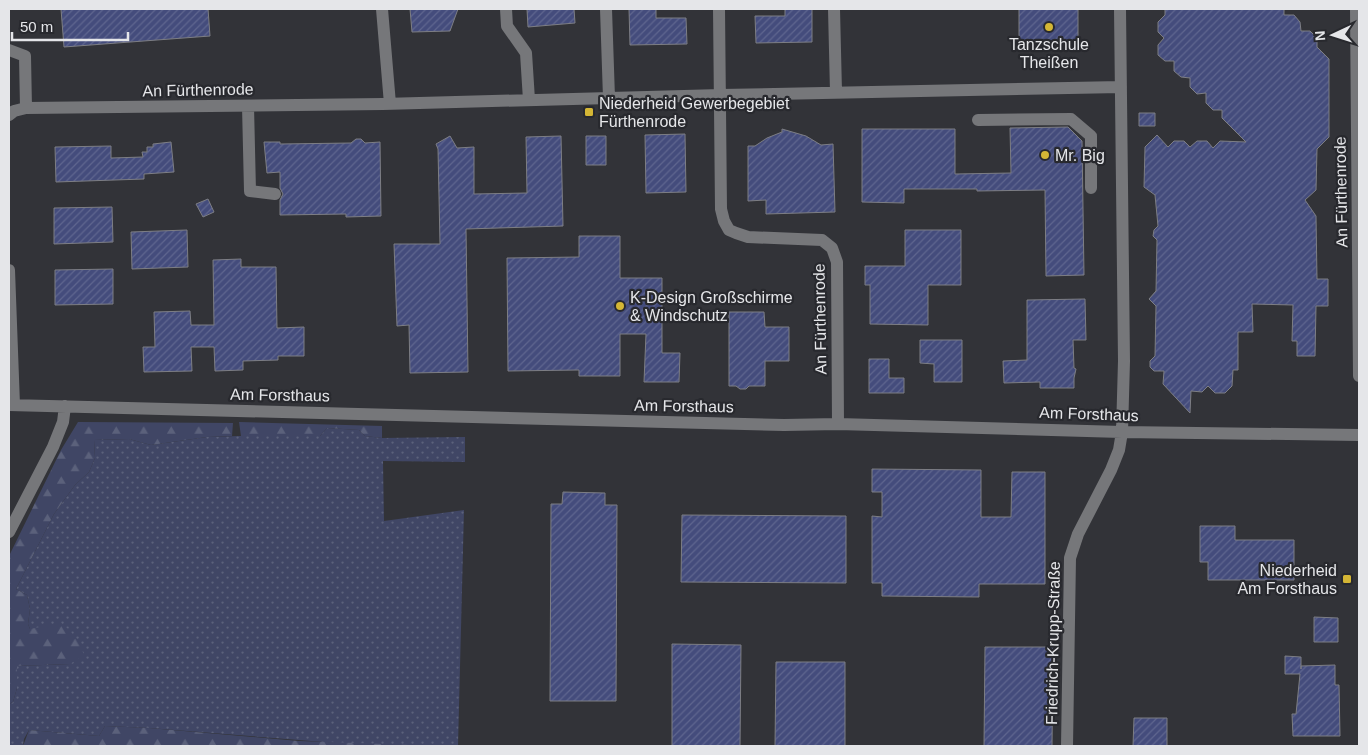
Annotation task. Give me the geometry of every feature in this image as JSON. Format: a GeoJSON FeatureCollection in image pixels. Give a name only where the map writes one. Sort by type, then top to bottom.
{"type":"FeatureCollection","features":[{"type":"Feature","properties":{"kind":"street"},"geometry":{"type":"LineString","coordinates":[[382,9],[390,104]]}},
{"type":"Feature","properties":{"kind":"street"},"geometry":{"type":"LineString","coordinates":[[506,9],[507,26],[526,53],[529,100]]}},
{"type":"Feature","properties":{"kind":"street"},"geometry":{"type":"LineString","coordinates":[[606,9],[609,98]]}},
{"type":"Feature","properties":{"kind":"street","name":"An Fürthenrode"},"geometry":{"type":"LineString","coordinates":[[719,9],[721,209],[724,221],[729,230],[748,238],[822,240],[832,248],[837,262],[838,424]]}},
{"type":"Feature","properties":{"kind":"street"},"geometry":{"type":"LineString","coordinates":[[834,9],[836,92]]}},
{"type":"Feature","properties":{"kind":"street"},"geometry":{"type":"LineString","coordinates":[[1120,9],[1124,352],[1122,432]]}},
{"type":"Feature","properties":{"kind":"street","name":"An Fürthenrode"},"geometry":{"type":"LineString","coordinates":[[1356,9],[1359,376]]}},
{"type":"Feature","properties":{"kind":"street"},"geometry":{"type":"LineString","coordinates":[[9,50],[25,56],[26,108]]}},
{"type":"Feature","properties":{"kind":"street","name":"An Fürthenrode"},"geometry":{"type":"LineString","coordinates":[[9,115],[14,111],[26,108],[390,104],[836,92],[1121,87]]}},
{"type":"Feature","properties":{"kind":"street"},"geometry":{"type":"LineString","coordinates":[[248,106],[250,191],[275,194]]}},
{"type":"Feature","properties":{"kind":"street"},"geometry":{"type":"LineString","coordinates":[[978,120],[1071,119],[1091,136],[1091,188]]}},
{"type":"Feature","properties":{"kind":"street"},"geometry":{"type":"LineString","coordinates":[[9,270],[11,405]]}},
{"type":"Feature","properties":{"kind":"street","name":"Am Forsthaus"},"geometry":{"type":"LineString","coordinates":[[11,405],[1122,432],[1359,435]]}},
{"type":"Feature","properties":{"kind":"street"},"geometry":{"type":"LineString","coordinates":[[9,532],[53,448],[64,422],[65,406]]}},
{"type":"Feature","properties":{"kind":"street","name":"Friedrich-Krupp-Straße"},"geometry":{"type":"LineString","coordinates":[[1067,746],[1070,558],[1078,534],[1111,470],[1122,432]]}},
{"type":"Feature","properties":{"kind":"green space"},"geometry":{"type":"Polygon","coordinates":[[[78,422],[233,423],[232,436],[207,437],[151,445],[129,439],[94,440],[95,458],[89,472],[75,485],[54,514],[16,589],[27,595],[30,609],[28,624],[30,629],[61,623],[75,637],[84,655],[70,664],[17,666],[17,688],[13,702],[9,704],[9,556],[61,450],[78,422]]]}},
{"type":"Feature","properties":{"kind":"green space"},"geometry":{"type":"Polygon","coordinates":[[[239,422],[382,426],[382,438],[365,436],[359,430],[327,428],[320,436],[241,436],[239,422]]]}},
{"type":"Feature","properties":{"kind":"green space"},"geometry":{"type":"Polygon","coordinates":[[[327,428],[359,430],[365,436],[382,438],[465,437],[465,462],[383,461],[384,521],[464,510],[458,746],[362,745],[105,726],[99,736],[29,730],[24,739],[23,746],[9,746],[9,704],[13,702],[17,688],[16,666],[70,664],[30,629],[28,624],[30,609],[27,595],[16,589],[54,514],[75,485],[89,472],[95,458],[94,440],[129,439],[151,445],[207,437],[320,436],[327,428]]]}},
{"type":"Feature","properties":{"kind":"green space"},"geometry":{"type":"Polygon","coordinates":[[[105,726],[299,741],[438,746],[23,746],[29,730],[99,736],[105,726]]]}},
{"type":"Feature","properties":{"kind":"building"},"geometry":{"type":"Polygon","coordinates":[[[61,9],[208,9],[210,36],[64,47],[61,9]]]}},
{"type":"Feature","properties":{"kind":"building"},"geometry":{"type":"Polygon","coordinates":[[[410,9],[458,9],[450,31],[412,32],[410,9]]]}},
{"type":"Feature","properties":{"kind":"building"},"geometry":{"type":"Polygon","coordinates":[[[527,9],[574,9],[575,23],[528,27],[527,9]]]}},
{"type":"Feature","properties":{"kind":"building"},"geometry":{"type":"Polygon","coordinates":[[[629,9],[656,9],[656,18],[686,18],[687,44],[630,45],[629,9]]]}},
{"type":"Feature","properties":{"kind":"building"},"geometry":{"type":"Polygon","coordinates":[[[785,9],[812,9],[812,42],[756,43],[755,16],[785,16],[785,9]]]}},
{"type":"Feature","properties":{"kind":"building","name":"Tanzschule Theißen"},"geometry":{"type":"Polygon","coordinates":[[[1019,9],[1078,9],[1078,46],[1019,46],[1019,9]]]}},
{"type":"Feature","properties":{"kind":"building"},"geometry":{"type":"Polygon","coordinates":[[[1165,9],[1284,9],[1284,15],[1294,15],[1300,22],[1301,31],[1310,31],[1317,38],[1317,47],[1329,59],[1329,137],[1317,149],[1316,190],[1305,200],[1316,216],[1317,279],[1328,279],[1328,306],[1316,306],[1315,356],[1297,356],[1297,341],[1292,341],[1293,305],[1252,304],[1253,332],[1238,332],[1238,370],[1233,370],[1232,386],[1225,393],[1215,393],[1208,386],[1202,392],[1191,391],[1190,413],[1163,384],[1164,371],[1154,371],[1150,367],[1150,361],[1155,356],[1156,306],[1149,299],[1156,291],[1157,240],[1153,236],[1154,230],[1158,226],[1155,195],[1144,187],[1145,147],[1157,135],[1168,147],[1174,141],[1184,141],[1190,147],[1197,141],[1207,141],[1213,148],[1220,141],[1246,142],[1222,118],[1222,110],[1213,110],[1206,103],[1206,93],[1197,94],[1190,87],[1190,78],[1181,77],[1174,71],[1174,61],[1165,61],[1158,55],[1158,45],[1164,38],[1158,32],[1158,22],[1165,15],[1165,9]]]}},
{"type":"Feature","properties":{"kind":"building"},"geometry":{"type":"Polygon","coordinates":[[[1139,113],[1155,113],[1155,126],[1139,126],[1139,113]]]}},
{"type":"Feature","properties":{"kind":"building"},"geometry":{"type":"Polygon","coordinates":[[[1068,127],[1082,141],[1084,275],[1046,276],[1045,190],[904,189],[904,203],[862,202],[862,129],[955,129],[955,174],[1011,173],[1010,128],[1068,127]]]}},
{"type":"Feature","properties":{"kind":"building"},"geometry":{"type":"Polygon","coordinates":[[[782,129],[806,136],[821,145],[833,144],[835,212],[766,214],[766,200],[748,201],[748,146],[755,146],[767,138],[782,132],[782,129]]]}},
{"type":"Feature","properties":{"kind":"building"},"geometry":{"type":"Polygon","coordinates":[[[685,134],[686,192],[646,193],[645,135],[685,134]]]}},
{"type":"Feature","properties":{"kind":"building"},"geometry":{"type":"Polygon","coordinates":[[[450,136],[457,148],[474,147],[474,194],[527,193],[526,137],[561,136],[563,226],[466,229],[468,372],[410,373],[409,325],[397,326],[394,244],[440,244],[438,149],[436,144],[450,136]]]}},
{"type":"Feature","properties":{"kind":"building"},"geometry":{"type":"Polygon","coordinates":[[[586,136],[606,136],[606,165],[586,165],[586,136]]]}},
{"type":"Feature","properties":{"kind":"building"},"geometry":{"type":"Polygon","coordinates":[[[356,139],[361,139],[365,143],[380,142],[381,216],[346,217],[346,214],[280,215],[280,200],[283,194],[280,188],[280,172],[267,173],[264,142],[280,142],[280,144],[351,143],[356,139]]]}},
{"type":"Feature","properties":{"kind":"building"},"geometry":{"type":"Polygon","coordinates":[[[171,142],[174,172],[144,174],[144,179],[56,182],[55,147],[111,146],[111,158],[143,157],[142,152],[147,152],[147,147],[153,147],[153,144],[171,142]]]}},
{"type":"Feature","properties":{"kind":"building"},"geometry":{"type":"Polygon","coordinates":[[[208,199],[214,212],[203,217],[196,204],[208,199]]]}},
{"type":"Feature","properties":{"kind":"building"},"geometry":{"type":"Polygon","coordinates":[[[112,207],[113,242],[54,244],[54,208],[112,207]]]}},
{"type":"Feature","properties":{"kind":"building"},"geometry":{"type":"Polygon","coordinates":[[[187,230],[188,267],[132,269],[131,232],[187,230]]]}},
{"type":"Feature","properties":{"kind":"building"},"geometry":{"type":"Polygon","coordinates":[[[905,230],[961,230],[961,285],[928,285],[928,325],[870,324],[870,285],[865,285],[865,266],[905,266],[905,230]]]}},
{"type":"Feature","properties":{"kind":"building"},"geometry":{"type":"Polygon","coordinates":[[[579,236],[620,236],[620,278],[662,278],[662,353],[680,353],[679,382],[644,382],[646,334],[620,334],[620,376],[579,376],[579,370],[508,371],[507,258],[579,257],[579,236]]]}},
{"type":"Feature","properties":{"kind":"building"},"geometry":{"type":"Polygon","coordinates":[[[241,259],[241,267],[276,267],[277,328],[304,327],[304,356],[278,356],[278,360],[243,361],[243,370],[215,371],[214,347],[191,347],[192,371],[144,372],[143,347],[155,347],[154,312],[190,311],[191,325],[214,325],[213,260],[241,259]]]}},
{"type":"Feature","properties":{"kind":"building"},"geometry":{"type":"Polygon","coordinates":[[[113,269],[113,304],[55,305],[55,270],[113,269]]]}},
{"type":"Feature","properties":{"kind":"building"},"geometry":{"type":"Polygon","coordinates":[[[1085,299],[1086,340],[1073,340],[1074,368],[1076,369],[1074,388],[1040,388],[1040,382],[1004,383],[1003,361],[1027,360],[1027,300],[1085,299]]]}},
{"type":"Feature","properties":{"kind":"building"},"geometry":{"type":"Polygon","coordinates":[[[729,312],[764,312],[765,327],[789,327],[789,361],[765,361],[765,386],[749,386],[746,389],[740,389],[736,386],[729,386],[729,312]]]}},
{"type":"Feature","properties":{"kind":"building"},"geometry":{"type":"Polygon","coordinates":[[[920,340],[962,340],[962,382],[934,382],[934,364],[920,363],[920,340]]]}},
{"type":"Feature","properties":{"kind":"building"},"geometry":{"type":"Polygon","coordinates":[[[869,359],[889,359],[889,378],[904,378],[904,393],[869,393],[869,359]]]}},
{"type":"Feature","properties":{"kind":"building"},"geometry":{"type":"Polygon","coordinates":[[[872,469],[981,470],[981,517],[1011,517],[1012,472],[1045,472],[1045,584],[979,584],[979,597],[882,596],[882,583],[872,583],[872,516],[882,517],[882,492],[872,492],[872,469]]]}},
{"type":"Feature","properties":{"kind":"building"},"geometry":{"type":"Polygon","coordinates":[[[563,492],[605,493],[605,505],[617,505],[616,701],[550,701],[551,504],[562,504],[563,492]]]}},
{"type":"Feature","properties":{"kind":"building"},"geometry":{"type":"Polygon","coordinates":[[[682,515],[846,516],[846,583],[681,582],[682,515]]]}},
{"type":"Feature","properties":{"kind":"building"},"geometry":{"type":"Polygon","coordinates":[[[1200,526],[1235,526],[1235,540],[1294,540],[1294,580],[1208,580],[1208,562],[1200,562],[1200,526]]]}},
{"type":"Feature","properties":{"kind":"building"},"geometry":{"type":"Polygon","coordinates":[[[1314,617],[1338,618],[1338,642],[1314,642],[1314,617]]]}},
{"type":"Feature","properties":{"kind":"building"},"geometry":{"type":"Polygon","coordinates":[[[672,644],[741,645],[740,746],[672,746],[672,644]]]}},
{"type":"Feature","properties":{"kind":"building"},"geometry":{"type":"Polygon","coordinates":[[[985,647],[1053,647],[1052,746],[984,746],[985,647]]]}},
{"type":"Feature","properties":{"kind":"building"},"geometry":{"type":"Polygon","coordinates":[[[1285,656],[1301,657],[1301,666],[1335,665],[1335,685],[1339,685],[1340,736],[1293,736],[1292,714],[1296,714],[1300,674],[1285,674],[1285,656]]]}},
{"type":"Feature","properties":{"kind":"building"},"geometry":{"type":"Polygon","coordinates":[[[776,662],[845,662],[845,746],[775,746],[776,662]]]}},
{"type":"Feature","properties":{"kind":"building"},"geometry":{"type":"Polygon","coordinates":[[[1134,718],[1167,718],[1167,746],[1133,746],[1134,718]]]}},
{"type":"Feature","properties":{"kind":"place","name":"Tanzschule Theißen"},"geometry":{"type":"Point","coordinates":[1049,27]}},
{"type":"Feature","properties":{"kind":"place","name":"Niederheid Gewerbegebiet Fürthenrode"},"geometry":{"type":"Point","coordinates":[589,112]}},
{"type":"Feature","properties":{"kind":"place","name":"Mr. Big"},"geometry":{"type":"Point","coordinates":[1045,155]}},
{"type":"Feature","properties":{"kind":"place","name":"K-Design Großschirme & Windschutz"},"geometry":{"type":"Point","coordinates":[620,306]}},
{"type":"Feature","properties":{"kind":"place","name":"Niederheid Am Forsthaus"},"geometry":{"type":"Point","coordinates":[1347,579]}}]}
